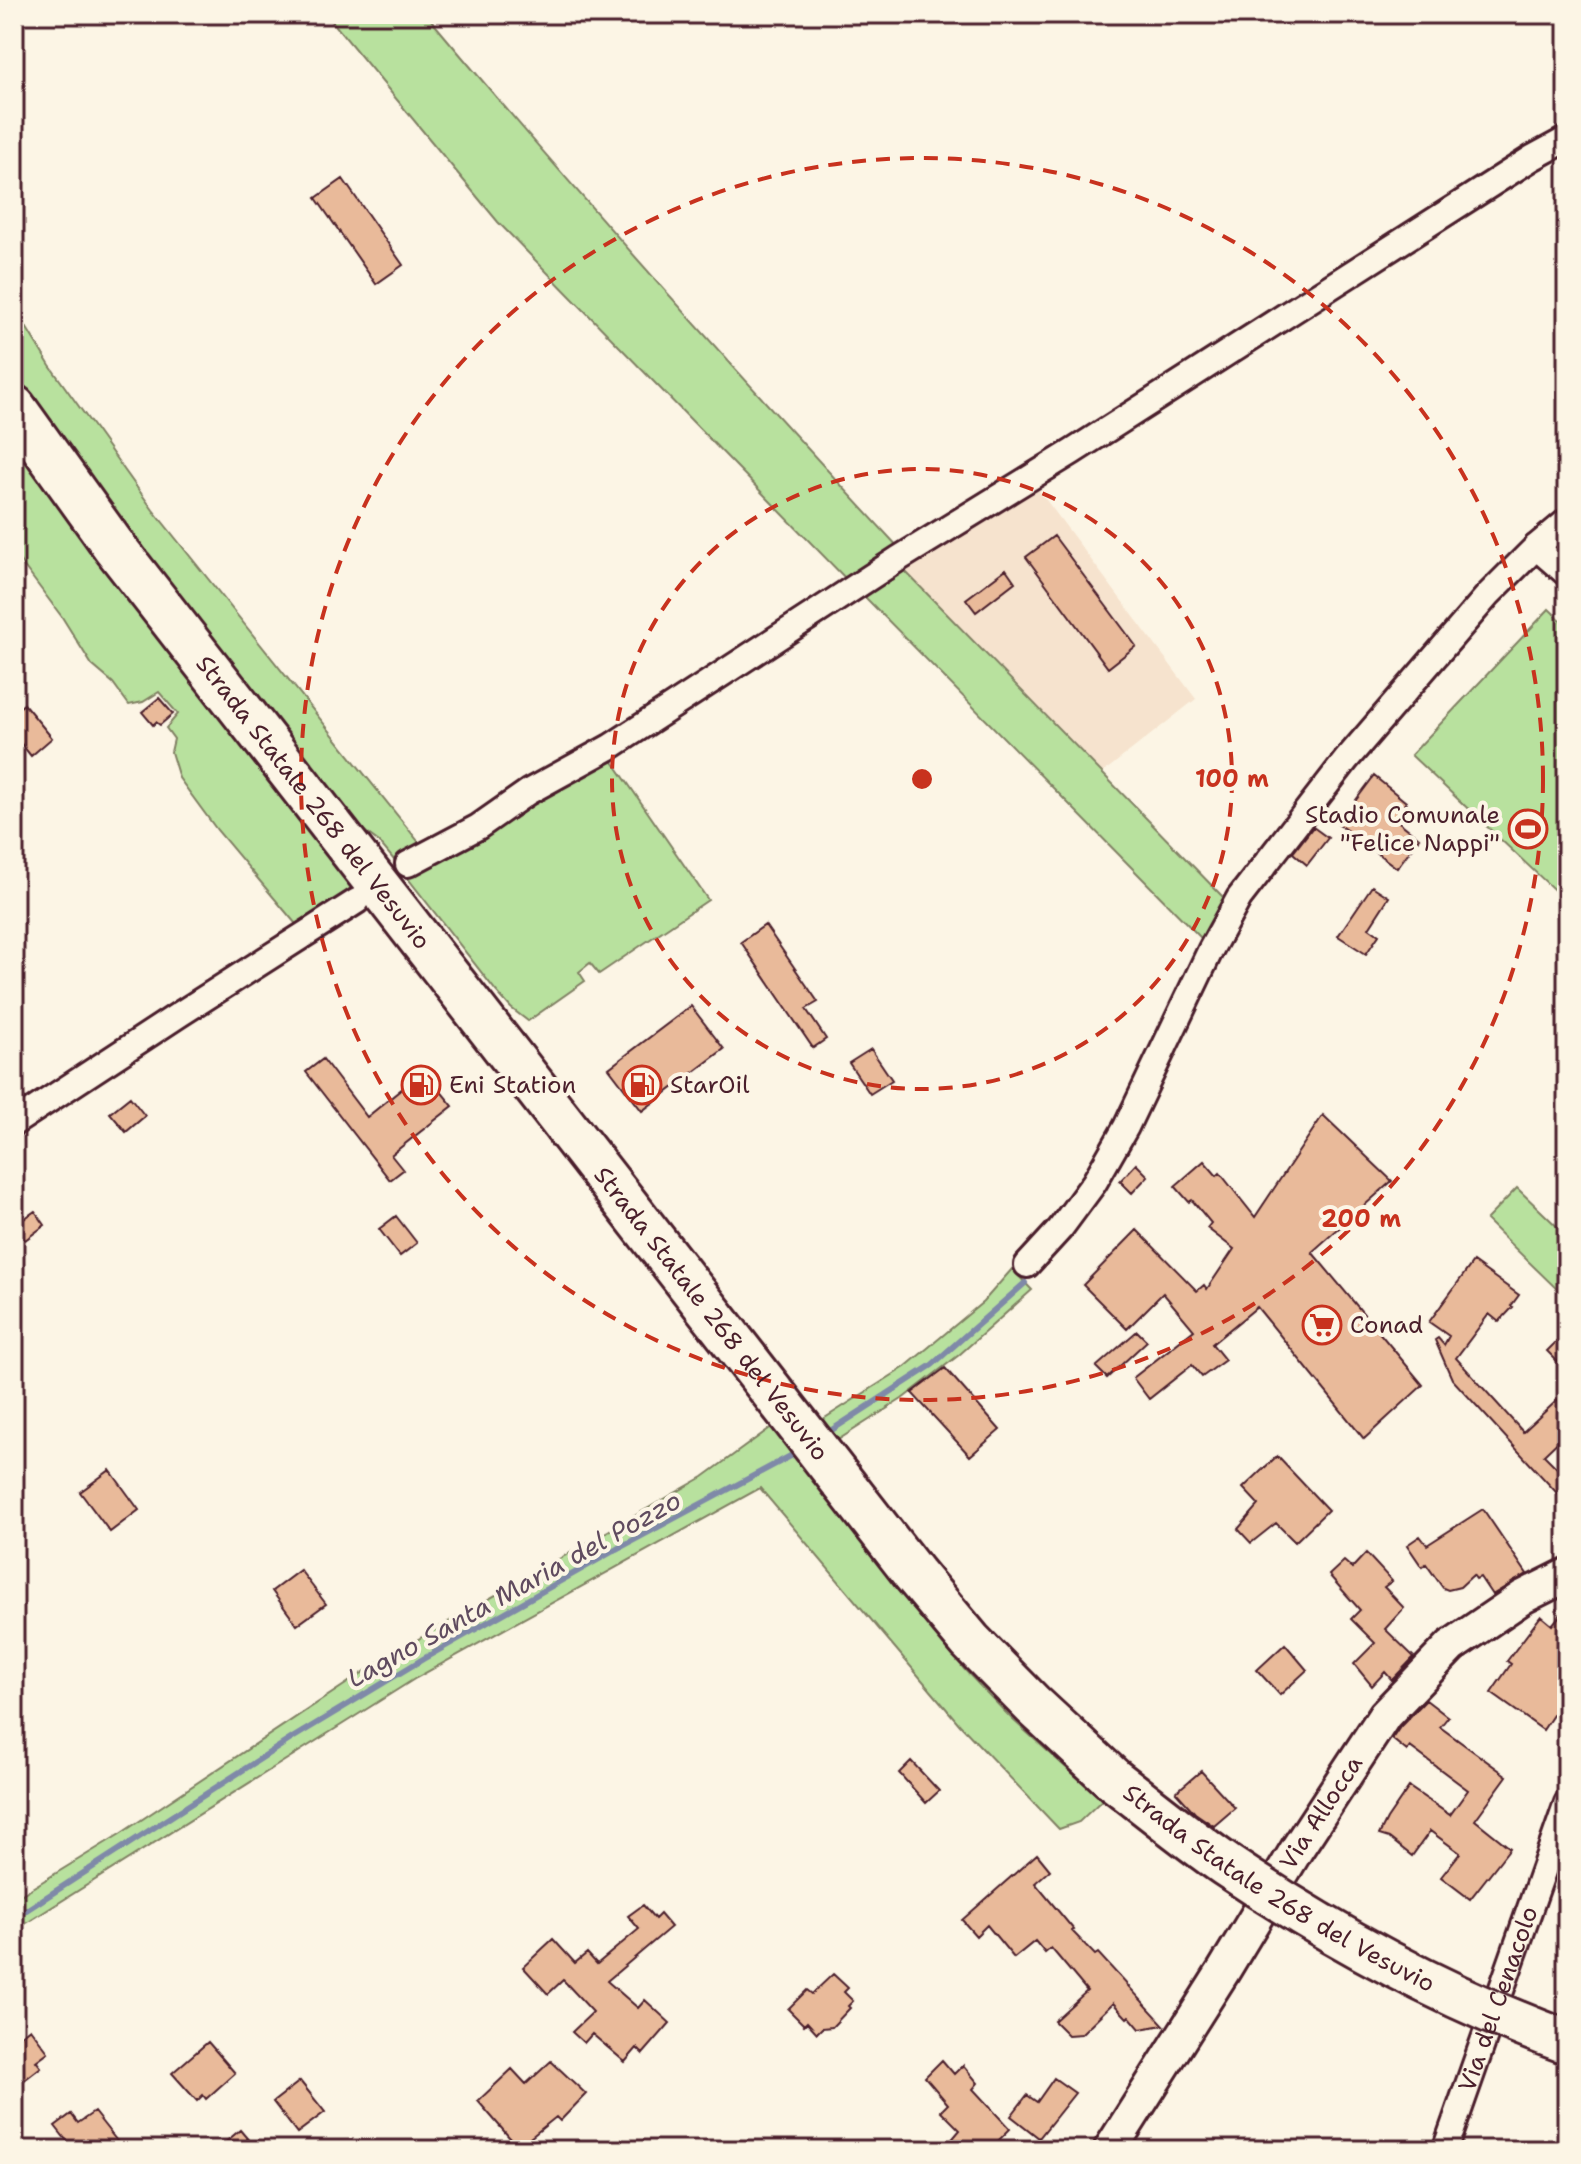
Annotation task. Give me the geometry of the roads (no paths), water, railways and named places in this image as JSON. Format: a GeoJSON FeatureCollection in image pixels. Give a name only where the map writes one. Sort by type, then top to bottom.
{"type":"FeatureCollection","features":[{"type":"Feature","properties":{"kind":"highway","name":"Strada Statale 268 del Vesuvio"},"geometry":{"type":"LineString","coordinates":[[14,407],[113,545],[787,1413],[970,1641],[1114,1780],[1224,1864],[1341,1938],[1466,2002],[1567,2042]]}},
{"type":"Feature","properties":{"kind":"street"},"geometry":{"type":"LineString","coordinates":[[408,864],[478,827],[528,792],[610,747],[898,559],[1072,452],[1532,158],[1567,139]]}},
{"type":"Feature","properties":{"kind":"street"},"geometry":{"type":"LineString","coordinates":[[1027,1265],[1060,1229],[1094,1183],[1126,1127],[1211,949],[1239,898],[1346,760],[1488,595],[1567,521]]}},
{"type":"Feature","properties":{"kind":"street"},"geometry":{"type":"LineString","coordinates":[[1536,547],[1567,574]]}},
{"type":"Feature","properties":{"kind":"street"},"geometry":{"type":"LineString","coordinates":[[14,1123],[357,901]]}},
{"type":"Feature","properties":{"kind":"street","name":"Via Allocca"},"geometry":{"type":"LineString","coordinates":[[1110,2150],[1297,1849],[1385,1715],[1451,1646],[1523,1597],[1567,1575]]}},
{"type":"Feature","properties":{"kind":"street","name":"Via del Cenacolo"},"geometry":{"type":"LineString","coordinates":[[1445,2150],[1567,1803]]}},
{"type":"Feature","properties":{"kind":"waterway","name":"Lagno Santa Maria del Pozzo"},"geometry":{"type":"LineString","coordinates":[[824,1435],[932,1365],[1025,1283]]}},
{"type":"Feature","properties":{"kind":"waterway","name":"Lagno Santa Maria del Pozzo"},"geometry":{"type":"LineString","coordinates":[[14,1918],[294,1737],[423,1659],[617,1549],[798,1452]]}},
{"type":"Feature","properties":{"kind":"place","name":"Stadio Comunale \"Felice Nappi\""},"geometry":{"type":"Point","coordinates":[1528,829]}},
{"type":"Feature","properties":{"kind":"place","name":"Eni Station"},"geometry":{"type":"Point","coordinates":[421,1085]}},
{"type":"Feature","properties":{"kind":"place","name":"StarOil"},"geometry":{"type":"Point","coordinates":[642,1085]}},
{"type":"Feature","properties":{"kind":"place","name":"Conad"},"geometry":{"type":"Point","coordinates":[1322,1325]}}]}
